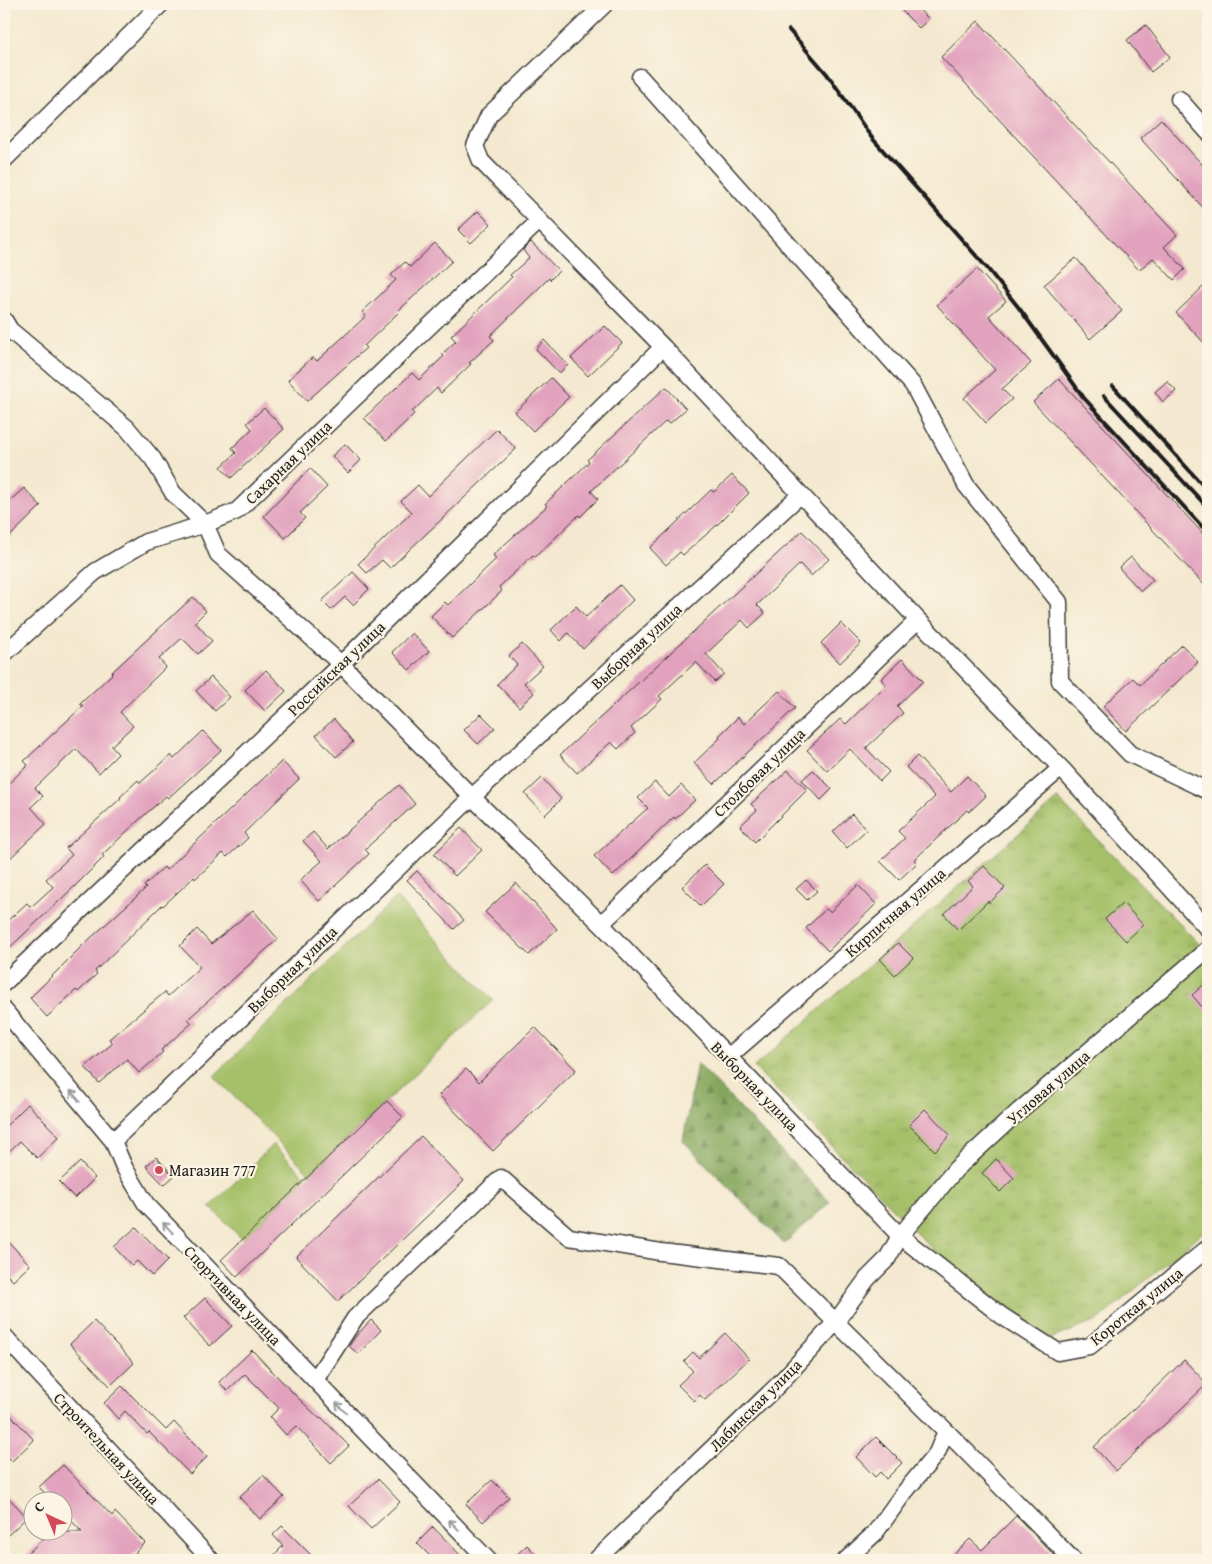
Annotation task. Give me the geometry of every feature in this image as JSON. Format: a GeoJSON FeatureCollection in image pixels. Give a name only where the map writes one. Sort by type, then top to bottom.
{"type":"FeatureCollection","features":[{"type":"Feature","properties":{"kind":"street"},"geometry":{"type":"LineString","coordinates":[[4,160],[161,4]]}},
{"type":"Feature","properties":{"kind":"street"},"geometry":{"type":"LineString","coordinates":[[605,4],[489,115],[475,146],[481,161],[663,347],[918,620],[1061,768],[1208,929]]}},
{"type":"Feature","properties":{"kind":"street"},"geometry":{"type":"LineString","coordinates":[[640,77],[913,385],[966,485],[1059,602],[1060,681],[1130,754],[1208,791]]}},
{"type":"Feature","properties":{"kind":"street"},"geometry":{"type":"LineString","coordinates":[[1180,98],[1208,132]]}},
{"type":"Feature","properties":{"kind":"street","name":"Сахарная улица"},"geometry":{"type":"LineString","coordinates":[[4,654],[95,572],[146,542],[205,524],[237,511],[540,221]]}},
{"type":"Feature","properties":{"kind":"street"},"geometry":{"type":"LineString","coordinates":[[6,328],[127,428],[153,459],[173,493],[205,524]]}},
{"type":"Feature","properties":{"kind":"street","name":"Российская улица"},"geometry":{"type":"LineString","coordinates":[[4,983],[341,664],[663,347]]}},
{"type":"Feature","properties":{"kind":"street","name":"Выборная улица"},"geometry":{"type":"LineString","coordinates":[[113,1142],[472,797],[800,495]]}},
{"type":"Feature","properties":{"kind":"street","name":"Выборная улица"},"geometry":{"type":"LineString","coordinates":[[205,524],[218,554],[341,664],[601,924],[900,1236],[1002,1316],[1058,1352]]}},
{"type":"Feature","properties":{"kind":"street","name":"Столбовая улица"},"geometry":{"type":"LineString","coordinates":[[601,924],[918,620]]}},
{"type":"Feature","properties":{"kind":"street","name":"Кирпичная улица"},"geometry":{"type":"LineString","coordinates":[[728,1057],[1061,768]]}},
{"type":"Feature","properties":{"kind":"street","name":"Угловая улица"},"geometry":{"type":"LineString","coordinates":[[900,1236],[956,1168],[1019,1111],[1208,949]]}},
{"type":"Feature","properties":{"kind":"street","name":"Спортивная улица"},"geometry":{"type":"LineString","coordinates":[[4,1010],[113,1142],[124,1167],[146,1204],[488,1560]]}},
{"type":"Feature","properties":{"kind":"street"},"geometry":{"type":"LineString","coordinates":[[315,1380],[355,1318],[501,1178],[569,1237],[661,1252],[779,1266],[1073,1560]]}},
{"type":"Feature","properties":{"kind":"street","name":"Лабинская улица"},"geometry":{"type":"LineString","coordinates":[[596,1560],[777,1386],[835,1323],[867,1279],[887,1259],[900,1236]]}},
{"type":"Feature","properties":{"kind":"street","name":"Короткая улица"},"geometry":{"type":"LineString","coordinates":[[1058,1352],[1090,1346],[1208,1248]]}},
{"type":"Feature","properties":{"kind":"street","name":"Строительная улица"},"geometry":{"type":"LineString","coordinates":[[4,1336],[211,1560]]}},
{"type":"Feature","properties":{"kind":"street"},"geometry":{"type":"LineString","coordinates":[[846,1560],[874,1533],[902,1494],[937,1453],[946,1431]]}},
{"type":"Feature","properties":{"kind":"green space"},"geometry":{"type":"Polygon","coordinates":[[[1058,799],[1208,953],[1208,1228],[1097,1321],[1050,1339],[954,1271],[754,1067],[1058,799]]]}},
{"type":"Feature","properties":{"kind":"green space"},"geometry":{"type":"Polygon","coordinates":[[[396,897],[493,1000],[310,1174],[214,1076],[396,897]]]}},
{"type":"Feature","properties":{"kind":"green space"},"geometry":{"type":"Polygon","coordinates":[[[697,1063],[830,1202],[784,1244],[683,1141],[697,1063]]]}},
{"type":"Feature","properties":{"kind":"green space"},"geometry":{"type":"Polygon","coordinates":[[[273,1144],[306,1177],[243,1240],[210,1207],[273,1144]]]}},
{"type":"Feature","properties":{"kind":"building"},"geometry":{"type":"Polygon","coordinates":[[[895,4],[913,4],[929,19],[919,28],[895,4]]]}},
{"type":"Feature","properties":{"kind":"building"},"geometry":{"type":"Polygon","coordinates":[[[978,21],[1177,235],[1164,247],[1185,269],[1174,280],[1153,258],[1139,270],[941,57],[978,21]]]}},
{"type":"Feature","properties":{"kind":"building"},"geometry":{"type":"Polygon","coordinates":[[[1146,25],[1170,57],[1151,72],[1127,40],[1146,25]]]}},
{"type":"Feature","properties":{"kind":"building"},"geometry":{"type":"Polygon","coordinates":[[[1161,119],[1208,171],[1208,213],[1140,138],[1161,119]]]}},
{"type":"Feature","properties":{"kind":"building"},"geometry":{"type":"Polygon","coordinates":[[[478,211],[491,224],[471,243],[458,230],[478,211]]]}},
{"type":"Feature","properties":{"kind":"building"},"geometry":{"type":"Polygon","coordinates":[[[531,242],[559,271],[550,280],[549,278],[490,336],[494,340],[469,363],[471,364],[441,393],[437,388],[386,441],[364,418],[412,373],[419,380],[444,356],[442,354],[456,341],[451,336],[529,258],[523,250],[531,242]]]}},
{"type":"Feature","properties":{"kind":"building"},"geometry":{"type":"Polygon","coordinates":[[[435,243],[452,261],[397,312],[364,346],[366,348],[307,401],[288,380],[313,357],[317,361],[366,316],[362,312],[396,280],[391,275],[405,262],[410,267],[435,243]]]}},
{"type":"Feature","properties":{"kind":"building"},"geometry":{"type":"Polygon","coordinates":[[[1076,258],[1122,311],[1090,339],[1044,285],[1076,258]]]}},
{"type":"Feature","properties":{"kind":"building"},"geometry":{"type":"Polygon","coordinates":[[[977,269],[1006,301],[989,316],[1031,363],[1002,389],[1012,399],[986,423],[964,398],[995,370],[937,305],[977,269]]]}},
{"type":"Feature","properties":{"kind":"building"},"geometry":{"type":"Polygon","coordinates":[[[1208,282],[1208,347],[1176,313],[1208,282]]]}},
{"type":"Feature","properties":{"kind":"building"},"geometry":{"type":"Polygon","coordinates":[[[605,326],[622,343],[588,376],[571,358],[605,326]]]}},
{"type":"Feature","properties":{"kind":"building"},"geometry":{"type":"Polygon","coordinates":[[[544,340],[568,365],[559,373],[536,349],[544,340]]]}},
{"type":"Feature","properties":{"kind":"building"},"geometry":{"type":"Polygon","coordinates":[[[551,378],[569,397],[533,431],[515,412],[551,378]]]}},
{"type":"Feature","properties":{"kind":"building"},"geometry":{"type":"Polygon","coordinates":[[[1059,379],[1208,539],[1208,589],[1033,402],[1059,379]]]}},
{"type":"Feature","properties":{"kind":"building"},"geometry":{"type":"Polygon","coordinates":[[[1167,381],[1176,391],[1163,402],[1155,392],[1167,381]]]}},
{"type":"Feature","properties":{"kind":"building"},"geometry":{"type":"Polygon","coordinates":[[[666,387],[686,409],[669,424],[666,421],[591,491],[598,499],[499,587],[502,591],[452,638],[431,616],[445,602],[448,605],[496,559],[493,555],[547,506],[545,504],[589,462],[587,460],[666,387]]]}},
{"type":"Feature","properties":{"kind":"building"},"geometry":{"type":"Polygon","coordinates":[[[264,408],[284,429],[231,478],[221,467],[236,453],[232,448],[252,429],[247,423],[264,408]]]}},
{"type":"Feature","properties":{"kind":"building"},"geometry":{"type":"Polygon","coordinates":[[[497,429],[516,449],[390,568],[382,560],[367,573],[358,564],[412,512],[401,501],[418,485],[428,496],[497,429]]]}},
{"type":"Feature","properties":{"kind":"building"},"geometry":{"type":"Polygon","coordinates":[[[345,444],[361,460],[348,473],[332,456],[345,444]]]}},
{"type":"Feature","properties":{"kind":"building"},"geometry":{"type":"Polygon","coordinates":[[[310,468],[327,487],[300,513],[305,518],[285,538],[264,516],[310,468]]]}},
{"type":"Feature","properties":{"kind":"building"},"geometry":{"type":"Polygon","coordinates":[[[732,475],[749,493],[683,555],[680,552],[666,565],[650,548],[711,490],[714,492],[732,475]]]}},
{"type":"Feature","properties":{"kind":"building"},"geometry":{"type":"Polygon","coordinates":[[[24,488],[41,506],[4,542],[4,506],[24,488]]]}},
{"type":"Feature","properties":{"kind":"building"},"geometry":{"type":"Polygon","coordinates":[[[802,531],[829,559],[811,576],[800,564],[757,605],[765,613],[749,628],[742,620],[706,654],[724,674],[715,682],[696,662],[659,696],[662,699],[631,728],[635,733],[618,749],[611,742],[577,773],[560,755],[802,531]]]}},
{"type":"Feature","properties":{"kind":"building"},"geometry":{"type":"Polygon","coordinates":[[[1131,557],[1153,580],[1141,591],[1119,568],[1131,557]]]}},
{"type":"Feature","properties":{"kind":"building"},"geometry":{"type":"Polygon","coordinates":[[[353,572],[369,589],[353,605],[345,597],[331,610],[322,601],[353,572]]]}},
{"type":"Feature","properties":{"kind":"building"},"geometry":{"type":"Polygon","coordinates":[[[620,585],[633,600],[583,649],[568,633],[561,641],[551,630],[576,606],[586,617],[620,585]]]}},
{"type":"Feature","properties":{"kind":"building"},"geometry":{"type":"Polygon","coordinates":[[[193,597],[206,611],[195,622],[212,641],[198,654],[182,638],[159,659],[166,667],[120,712],[133,726],[111,746],[118,754],[99,773],[76,749],[35,788],[43,796],[31,807],[46,824],[4,864],[4,788],[28,765],[24,761],[83,706],[80,704],[193,597]]]}},
{"type":"Feature","properties":{"kind":"building"},"geometry":{"type":"Polygon","coordinates":[[[841,623],[861,643],[840,663],[821,643],[841,623]]]}},
{"type":"Feature","properties":{"kind":"building"},"geometry":{"type":"Polygon","coordinates":[[[412,633],[429,651],[409,670],[392,652],[412,633]]]}},
{"type":"Feature","properties":{"kind":"building"},"geometry":{"type":"Polygon","coordinates":[[[522,644],[543,666],[524,683],[534,693],[519,707],[497,684],[517,665],[509,656],[522,644]]]}},
{"type":"Feature","properties":{"kind":"building"},"geometry":{"type":"Polygon","coordinates":[[[1182,645],[1198,662],[1126,731],[1103,706],[1133,678],[1140,685],[1182,645]]]}},
{"type":"Feature","properties":{"kind":"building"},"geometry":{"type":"Polygon","coordinates":[[[902,659],[923,681],[897,706],[903,713],[866,748],[889,772],[880,781],[850,749],[827,771],[807,750],[840,719],[846,724],[886,685],[881,679],[902,659]]]}},
{"type":"Feature","properties":{"kind":"building"},"geometry":{"type":"Polygon","coordinates":[[[266,670],[286,691],[265,711],[245,690],[266,670]]]}},
{"type":"Feature","properties":{"kind":"building"},"geometry":{"type":"Polygon","coordinates":[[[211,677],[230,697],[215,711],[196,691],[211,677]]]}},
{"type":"Feature","properties":{"kind":"building"},"geometry":{"type":"Polygon","coordinates":[[[779,691],[795,708],[714,784],[694,763],[720,738],[719,736],[738,717],[744,724],[779,691]]]}},
{"type":"Feature","properties":{"kind":"building"},"geometry":{"type":"Polygon","coordinates":[[[481,714],[495,728],[478,744],[464,730],[481,714]]]}},
{"type":"Feature","properties":{"kind":"building"},"geometry":{"type":"Polygon","coordinates":[[[334,719],[353,742],[336,757],[316,735],[334,719]]]}},
{"type":"Feature","properties":{"kind":"building"},"geometry":{"type":"Polygon","coordinates":[[[203,731],[221,750],[168,798],[166,796],[140,819],[102,855],[104,857],[75,886],[4,953],[4,924],[27,903],[31,907],[53,887],[46,879],[72,855],[66,848],[138,780],[140,783],[171,755],[174,759],[203,731]]]}},
{"type":"Feature","properties":{"kind":"building"},"geometry":{"type":"Polygon","coordinates":[[[917,756],[951,792],[967,776],[986,796],[969,812],[967,810],[914,860],[917,863],[899,880],[880,861],[905,838],[898,831],[935,797],[906,767],[917,756]]]}},
{"type":"Feature","properties":{"kind":"building"},"geometry":{"type":"Polygon","coordinates":[[[282,761],[299,779],[244,833],[248,838],[227,857],[223,853],[195,879],[194,877],[162,905],[95,971],[97,974],[78,992],[76,990],[47,1017],[30,998],[83,945],[146,888],[144,886],[164,867],[166,870],[282,761]]]}},
{"type":"Feature","properties":{"kind":"building"},"geometry":{"type":"Polygon","coordinates":[[[788,770],[807,790],[755,842],[740,826],[757,810],[751,804],[788,770]]]}},
{"type":"Feature","properties":{"kind":"building"},"geometry":{"type":"Polygon","coordinates":[[[813,770],[832,789],[821,800],[802,780],[813,770]]]}},
{"type":"Feature","properties":{"kind":"building"},"geometry":{"type":"Polygon","coordinates":[[[542,778],[561,799],[545,815],[525,794],[542,778]]]}},
{"type":"Feature","properties":{"kind":"building"},"geometry":{"type":"Polygon","coordinates":[[[655,782],[669,797],[681,785],[695,800],[675,819],[674,817],[613,876],[594,856],[648,808],[638,798],[655,782]]]}},
{"type":"Feature","properties":{"kind":"building"},"geometry":{"type":"Polygon","coordinates":[[[399,785],[415,804],[365,849],[369,854],[319,901],[300,880],[322,861],[303,841],[313,832],[328,849],[399,785]]]}},
{"type":"Feature","properties":{"kind":"building"},"geometry":{"type":"Polygon","coordinates":[[[852,814],[866,830],[847,848],[833,832],[852,814]]]}},
{"type":"Feature","properties":{"kind":"building"},"geometry":{"type":"Polygon","coordinates":[[[461,828],[482,850],[455,876],[434,854],[461,828]]]}},
{"type":"Feature","properties":{"kind":"building"},"geometry":{"type":"Polygon","coordinates":[[[705,865],[724,884],[701,906],[682,887],[705,865]]]}},
{"type":"Feature","properties":{"kind":"building"},"geometry":{"type":"Polygon","coordinates":[[[984,866],[1005,888],[989,903],[988,901],[958,930],[944,914],[973,886],[968,881],[984,866]]]}},
{"type":"Feature","properties":{"kind":"building"},"geometry":{"type":"Polygon","coordinates":[[[417,871],[464,920],[454,929],[407,880],[417,871]]]}},
{"type":"Feature","properties":{"kind":"building"},"geometry":{"type":"Polygon","coordinates":[[[806,880],[817,891],[807,900],[796,889],[806,880]]]}},
{"type":"Feature","properties":{"kind":"building"},"geometry":{"type":"Polygon","coordinates":[[[516,883],[557,929],[529,955],[485,912],[516,883]]]}},
{"type":"Feature","properties":{"kind":"building"},"geometry":{"type":"Polygon","coordinates":[[[858,885],[876,904],[828,951],[806,928],[826,909],[830,912],[858,885]]]}},
{"type":"Feature","properties":{"kind":"building"},"geometry":{"type":"Polygon","coordinates":[[[1123,903],[1143,925],[1126,941],[1105,919],[1123,903]]]}},
{"type":"Feature","properties":{"kind":"building"},"geometry":{"type":"Polygon","coordinates":[[[253,910],[278,939],[188,1019],[192,1023],[161,1050],[163,1052],[139,1073],[127,1059],[99,1083],[85,1067],[113,1043],[109,1039],[165,992],[168,996],[200,967],[180,946],[197,929],[211,944],[253,910]]]}},
{"type":"Feature","properties":{"kind":"building"},"geometry":{"type":"Polygon","coordinates":[[[898,943],[913,958],[895,975],[880,959],[898,943]]]}},
{"type":"Feature","properties":{"kind":"building"},"geometry":{"type":"Polygon","coordinates":[[[1208,981],[1208,1014],[1192,995],[1208,981]]]}},
{"type":"Feature","properties":{"kind":"building"},"geometry":{"type":"Polygon","coordinates":[[[535,1027],[576,1070],[493,1151],[439,1095],[466,1069],[479,1082],[535,1027]]]}},
{"type":"Feature","properties":{"kind":"building"},"geometry":{"type":"Polygon","coordinates":[[[387,1101],[403,1117],[237,1277],[221,1260],[387,1101]]]}},
{"type":"Feature","properties":{"kind":"building"},"geometry":{"type":"Polygon","coordinates":[[[28,1104],[59,1137],[37,1158],[20,1141],[4,1156],[4,1128],[28,1104]]]}},
{"type":"Feature","properties":{"kind":"building"},"geometry":{"type":"Polygon","coordinates":[[[925,1109],[950,1135],[935,1151],[909,1125],[925,1109]]]}},
{"type":"Feature","properties":{"kind":"building"},"geometry":{"type":"Polygon","coordinates":[[[421,1136],[464,1181],[338,1301],[296,1257],[421,1136]]]}},
{"type":"Feature","properties":{"kind":"building"},"geometry":{"type":"Polygon","coordinates":[[[156,1157],[174,1176],[164,1185],[146,1166],[156,1157]]]}},
{"type":"Feature","properties":{"kind":"building"},"geometry":{"type":"Polygon","coordinates":[[[996,1159],[1014,1178],[1000,1192],[982,1173],[996,1159]]]}},
{"type":"Feature","properties":{"kind":"building"},"geometry":{"type":"Polygon","coordinates":[[[80,1162],[95,1178],[75,1198],[59,1182],[80,1162]]]}},
{"type":"Feature","properties":{"kind":"building"},"geometry":{"type":"Polygon","coordinates":[[[136,1227],[168,1260],[152,1276],[137,1261],[132,1266],[114,1247],[136,1227]]]}},
{"type":"Feature","properties":{"kind":"building"},"geometry":{"type":"Polygon","coordinates":[[[4,1237],[30,1265],[13,1281],[4,1272],[4,1237]]]}},
{"type":"Feature","properties":{"kind":"building"},"geometry":{"type":"Polygon","coordinates":[[[205,1298],[232,1326],[210,1346],[183,1318],[205,1298]]]}},
{"type":"Feature","properties":{"kind":"building"},"geometry":{"type":"Polygon","coordinates":[[[371,1320],[381,1330],[358,1354],[349,1346],[371,1320]]]}},
{"type":"Feature","properties":{"kind":"building"},"geometry":{"type":"Polygon","coordinates":[[[94,1321],[134,1363],[110,1386],[70,1344],[94,1321]]]}},
{"type":"Feature","properties":{"kind":"building"},"geometry":{"type":"Polygon","coordinates":[[[725,1333],[749,1359],[705,1400],[700,1395],[694,1401],[678,1385],[693,1371],[684,1361],[693,1352],[699,1358],[725,1333]]]}},
{"type":"Feature","properties":{"kind":"building"},"geometry":{"type":"Polygon","coordinates":[[[252,1350],[294,1394],[320,1419],[321,1417],[349,1446],[331,1463],[296,1426],[286,1435],[270,1417],[279,1408],[245,1374],[227,1391],[219,1382],[252,1350]]]}},
{"type":"Feature","properties":{"kind":"building"},"geometry":{"type":"Polygon","coordinates":[[[1184,1360],[1207,1384],[1116,1471],[1094,1447],[1184,1360]]]}},
{"type":"Feature","properties":{"kind":"building"},"geometry":{"type":"Polygon","coordinates":[[[122,1386],[166,1430],[174,1422],[207,1457],[190,1474],[149,1432],[147,1434],[125,1411],[118,1419],[104,1403],[122,1386]]]}},
{"type":"Feature","properties":{"kind":"building"},"geometry":{"type":"Polygon","coordinates":[[[4,1408],[34,1440],[12,1461],[4,1453],[4,1408]]]}},
{"type":"Feature","properties":{"kind":"building"},"geometry":{"type":"Polygon","coordinates":[[[876,1437],[902,1463],[886,1479],[880,1472],[875,1477],[856,1457],[876,1437]]]}},
{"type":"Feature","properties":{"kind":"building"},"geometry":{"type":"Polygon","coordinates":[[[63,1465],[112,1516],[115,1512],[145,1543],[128,1560],[21,1560],[40,1542],[72,1542],[72,1532],[82,1532],[72,1522],[72,1492],[44,1492],[39,1487],[63,1465]]]}},
{"type":"Feature","properties":{"kind":"building"},"geometry":{"type":"Polygon","coordinates":[[[263,1475],[284,1497],[260,1519],[239,1497],[263,1475]]]}},
{"type":"Feature","properties":{"kind":"building"},"geometry":{"type":"Polygon","coordinates":[[[378,1479],[400,1502],[371,1529],[349,1506],[378,1479]]]}},
{"type":"Feature","properties":{"kind":"building"},"geometry":{"type":"Polygon","coordinates":[[[492,1480],[509,1497],[483,1522],[466,1504],[492,1480]]]}},
{"type":"Feature","properties":{"kind":"building"},"geometry":{"type":"Polygon","coordinates":[[[4,1493],[22,1512],[22,1522],[4,1539],[4,1493]]]}},
{"type":"Feature","properties":{"kind":"building"},"geometry":{"type":"Polygon","coordinates":[[[1016,1516],[1059,1560],[948,1560],[970,1539],[982,1550],[1016,1516]]]}},
{"type":"Feature","properties":{"kind":"building"},"geometry":{"type":"Polygon","coordinates":[[[282,1526],[316,1560],[269,1560],[283,1546],[273,1535],[282,1526]]]}},
{"type":"Feature","properties":{"kind":"building"},"geometry":{"type":"Polygon","coordinates":[[[433,1527],[465,1560],[434,1560],[417,1543],[433,1527]]]}},
{"type":"Feature","properties":{"kind":"building"},"geometry":{"type":"Polygon","coordinates":[[[527,1545],[541,1560],[511,1560],[527,1545]]]}},
{"type":"Feature","properties":{"kind":"railway"},"geometry":{"type":"LineString","coordinates":[[789,30],[827,74],[872,138],[987,268],[1019,308],[1084,398],[1208,533]]}},
{"type":"Feature","properties":{"kind":"railway"},"geometry":{"type":"LineString","coordinates":[[1113,386],[1208,491]]}},
{"type":"Feature","properties":{"kind":"railway"},"geometry":{"type":"LineString","coordinates":[[1104,396],[1208,508]]}},
{"type":"Feature","properties":{"kind":"place","name":"Магазин 777"},"geometry":{"type":"Point","coordinates":[159,1170]}}]}
